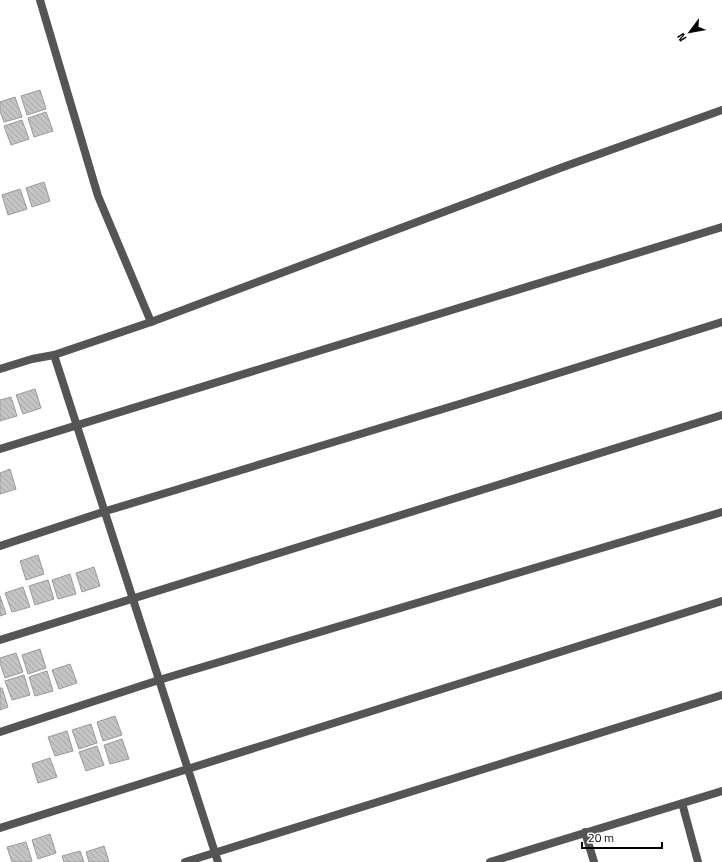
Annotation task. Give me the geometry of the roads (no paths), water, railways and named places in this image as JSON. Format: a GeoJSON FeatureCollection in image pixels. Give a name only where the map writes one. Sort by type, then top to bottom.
{"type":"FeatureCollection","features":[{"type":"Feature","properties":{"kind":"street"},"geometry":{"type":"LineString","coordinates":[[40,0],[98,196],[151,322]]}},
{"type":"Feature","properties":{"kind":"street"},"geometry":{"type":"LineString","coordinates":[[0,369],[32,359],[54,355],[151,322],[563,167],[722,110]]}},
{"type":"Feature","properties":{"kind":"street"},"geometry":{"type":"LineString","coordinates":[[0,449],[722,227]]}},
{"type":"Feature","properties":{"kind":"street"},"geometry":{"type":"LineString","coordinates":[[0,546],[106,511],[466,402],[722,322]]}},
{"type":"Feature","properties":{"kind":"street"},"geometry":{"type":"LineString","coordinates":[[54,355],[106,511],[218,862]]}},
{"type":"Feature","properties":{"kind":"street"},"geometry":{"type":"LineString","coordinates":[[0,640],[722,415]]}},
{"type":"Feature","properties":{"kind":"street"},"geometry":{"type":"LineString","coordinates":[[0,732],[159,680],[722,512]]}},
{"type":"Feature","properties":{"kind":"street"},"geometry":{"type":"LineString","coordinates":[[0,828],[722,601]]}},
{"type":"Feature","properties":{"kind":"street"},"geometry":{"type":"LineString","coordinates":[[185,862],[722,695]]}},
{"type":"Feature","properties":{"kind":"street"},"geometry":{"type":"LineString","coordinates":[[490,862],[504,860],[585,832],[722,790]]}},
{"type":"Feature","properties":{"kind":"street"},"geometry":{"type":"LineString","coordinates":[[682,803],[698,862]]}},
{"type":"Feature","properties":{"kind":"street"},"geometry":{"type":"LineString","coordinates":[[585,832],[594,862]]}}]}
